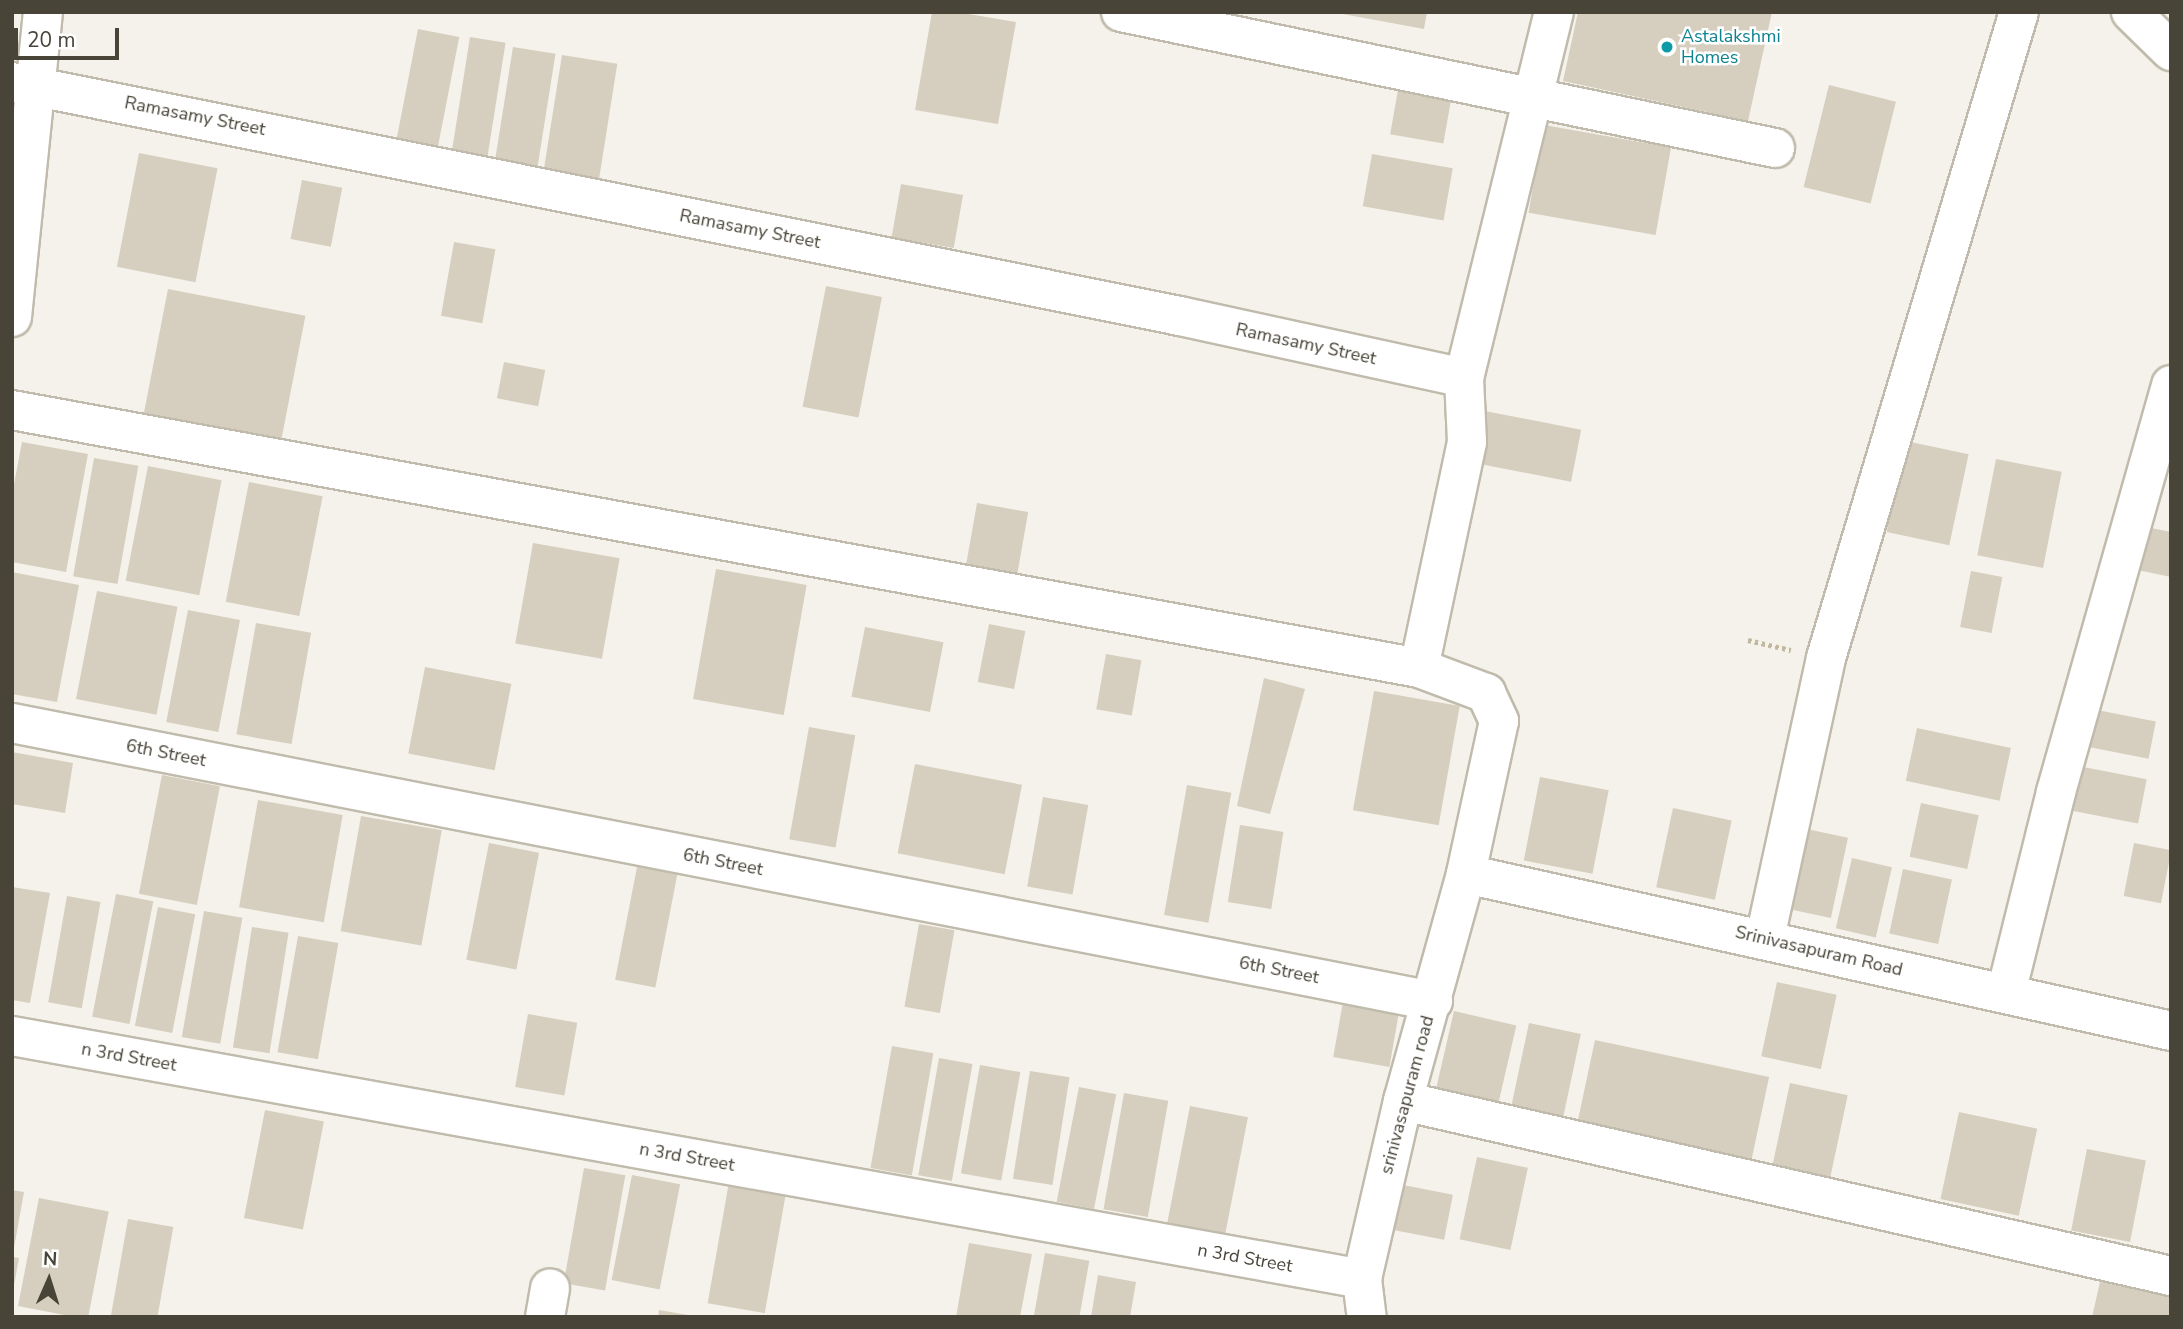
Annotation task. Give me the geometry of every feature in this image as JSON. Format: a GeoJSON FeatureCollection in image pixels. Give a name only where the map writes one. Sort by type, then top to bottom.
{"type":"FeatureCollection","features":[{"type":"Feature","properties":{"kind":"street"},"geometry":{"type":"LineString","coordinates":[[12,317],[24,83],[43,12]]}},
{"type":"Feature","properties":{"kind":"street"},"geometry":{"type":"LineString","coordinates":[[1121,12],[1774,148]]}},
{"type":"Feature","properties":{"kind":"street"},"geometry":{"type":"LineString","coordinates":[[1419,668],[1467,442],[1464,378],[1531,96],[1554,12]]}},
{"type":"Feature","properties":{"kind":"street"},"geometry":{"type":"LineString","coordinates":[[1765,938],[1826,658],[2019,12]]}},
{"type":"Feature","properties":{"kind":"street"},"geometry":{"type":"LineString","coordinates":[[2131,12],[2171,51]]}},
{"type":"Feature","properties":{"kind":"street","name":"Ramasamy Street"},"geometry":{"type":"LineString","coordinates":[[24,83],[1180,316],[1464,378]]}},
{"type":"Feature","properties":{"kind":"street"},"geometry":{"type":"LineString","coordinates":[[2006,993],[2056,792],[2171,385]]}},
{"type":"Feature","properties":{"kind":"street","name":"srinivasapuram road"},"geometry":{"type":"LineString","coordinates":[[12,410],[1419,668],[1486,693],[1499,722],[1466,874],[1403,1101],[1362,1279],[1367,1317]]}},
{"type":"Feature","properties":{"kind":"street","name":"6th Street"},"geometry":{"type":"LineString","coordinates":[[12,723],[1433,1000]]}},
{"type":"Feature","properties":{"kind":"street","name":"Srinivasapuram Road"},"geometry":{"type":"LineString","coordinates":[[1466,874],[1765,938],[2171,1031]]}},
{"type":"Feature","properties":{"kind":"street","name":"n 3rd Street"},"geometry":{"type":"LineString","coordinates":[[12,1036],[1362,1279]]}},
{"type":"Feature","properties":{"kind":"street"},"geometry":{"type":"LineString","coordinates":[[1403,1101],[2171,1276]]}},
{"type":"Feature","properties":{"kind":"path"},"geometry":{"type":"LineString","coordinates":[[1748,640],[1826,658]]}},
{"type":"Feature","properties":{"kind":"building"},"geometry":{"type":"Polygon","coordinates":[[[932,12],[957,12],[1016,22],[998,124],[915,110],[932,12]]]}},
{"type":"Feature","properties":{"kind":"building"},"geometry":{"type":"Polygon","coordinates":[[[1332,12],[1427,12],[1424,29],[1332,12]]]}},
{"type":"Feature","properties":{"kind":"building","name":"Astalakshmi Homes"},"geometry":{"type":"Polygon","coordinates":[[[1578,12],[1772,12],[1748,121],[1563,81],[1578,12]]]}},
{"type":"Feature","properties":{"kind":"building"},"geometry":{"type":"Polygon","coordinates":[[[418,29],[459,37],[436,158],[395,150],[418,29]]]}},
{"type":"Feature","properties":{"kind":"building"},"geometry":{"type":"Polygon","coordinates":[[[470,37],[506,43],[486,165],[451,159],[470,37]]]}},
{"type":"Feature","properties":{"kind":"building"},"geometry":{"type":"Polygon","coordinates":[[[513,47],[555,54],[537,173],[494,167],[513,47]]]}},
{"type":"Feature","properties":{"kind":"building"},"geometry":{"type":"Polygon","coordinates":[[[562,55],[617,64],[598,186],[543,177],[562,55]]]}},
{"type":"Feature","properties":{"kind":"building"},"geometry":{"type":"Polygon","coordinates":[[[1399,84],[1452,93],[1443,144],[1390,134],[1399,84]]]}},
{"type":"Feature","properties":{"kind":"building"},"geometry":{"type":"Polygon","coordinates":[[[1829,85],[1896,102],[1871,204],[1804,187],[1829,85]]]}},
{"type":"Feature","properties":{"kind":"building"},"geometry":{"type":"Polygon","coordinates":[[[1544,125],[1671,147],[1656,235],[1529,213],[1544,125]]]}},
{"type":"Feature","properties":{"kind":"building"},"geometry":{"type":"Polygon","coordinates":[[[139,153],[218,168],[195,282],[117,267],[139,153]]]}},
{"type":"Feature","properties":{"kind":"building"},"geometry":{"type":"Polygon","coordinates":[[[1372,154],[1453,168],[1444,220],[1363,206],[1372,154]]]}},
{"type":"Feature","properties":{"kind":"building"},"geometry":{"type":"Polygon","coordinates":[[[302,180],[342,188],[331,247],[291,239],[302,180]]]}},
{"type":"Feature","properties":{"kind":"building"},"geometry":{"type":"Polygon","coordinates":[[[901,184],[963,195],[954,248],[892,237],[901,184]]]}},
{"type":"Feature","properties":{"kind":"building"},"geometry":{"type":"Polygon","coordinates":[[[454,242],[495,249],[482,323],[441,316],[454,242]]]}},
{"type":"Feature","properties":{"kind":"building"},"geometry":{"type":"Polygon","coordinates":[[[826,286],[882,297],[858,418],[803,407],[826,286]]]}},
{"type":"Feature","properties":{"kind":"building"},"geometry":{"type":"Polygon","coordinates":[[[168,289],[305,316],[281,440],[144,414],[168,289]]]}},
{"type":"Feature","properties":{"kind":"building"},"geometry":{"type":"Polygon","coordinates":[[[504,362],[545,370],[538,406],[497,398],[504,362]]]}},
{"type":"Feature","properties":{"kind":"building"},"geometry":{"type":"Polygon","coordinates":[[[1485,411],[1581,430],[1571,482],[1475,463],[1485,411]]]}},
{"type":"Feature","properties":{"kind":"building"},"geometry":{"type":"Polygon","coordinates":[[[1906,441],[1969,454],[1949,545],[1887,532],[1906,441]]]}},
{"type":"Feature","properties":{"kind":"building"},"geometry":{"type":"Polygon","coordinates":[[[22,442],[88,454],[66,572],[12,562],[12,495],[22,442]]]}},
{"type":"Feature","properties":{"kind":"building"},"geometry":{"type":"Polygon","coordinates":[[[94,458],[138,466],[117,584],[73,576],[94,458]]]}},
{"type":"Feature","properties":{"kind":"building"},"geometry":{"type":"Polygon","coordinates":[[[1996,459],[2062,472],[2043,568],[1977,555],[1996,459]]]}},
{"type":"Feature","properties":{"kind":"building"},"geometry":{"type":"Polygon","coordinates":[[[148,466],[222,480],[199,595],[126,581],[148,466]]]}},
{"type":"Feature","properties":{"kind":"building"},"geometry":{"type":"Polygon","coordinates":[[[249,482],[323,496],[299,616],[226,602],[249,482]]]}},
{"type":"Feature","properties":{"kind":"building"},"geometry":{"type":"Polygon","coordinates":[[[977,503],[1028,512],[1017,574],[966,565],[977,503]]]}},
{"type":"Feature","properties":{"kind":"building"},"geometry":{"type":"Polygon","coordinates":[[[2137,525],[2171,532],[2171,577],[2128,568],[2137,525]]]}},
{"type":"Feature","properties":{"kind":"building"},"geometry":{"type":"Polygon","coordinates":[[[533,543],[620,558],[602,659],[515,643],[533,543]]]}},
{"type":"Feature","properties":{"kind":"building"},"geometry":{"type":"Polygon","coordinates":[[[716,569],[807,585],[784,715],[693,699],[716,569]]]}},
{"type":"Feature","properties":{"kind":"building"},"geometry":{"type":"Polygon","coordinates":[[[1971,571],[2002,577],[1992,633],[1960,627],[1971,571]]]}},
{"type":"Feature","properties":{"kind":"building"},"geometry":{"type":"Polygon","coordinates":[[[12,572],[79,585],[57,702],[12,694],[12,572]]]}},
{"type":"Feature","properties":{"kind":"building"},"geometry":{"type":"Polygon","coordinates":[[[97,591],[177,607],[157,715],[76,699],[97,591]]]}},
{"type":"Feature","properties":{"kind":"building"},"geometry":{"type":"Polygon","coordinates":[[[188,610],[240,620],[218,732],[166,722],[188,610]]]}},
{"type":"Feature","properties":{"kind":"building"},"geometry":{"type":"Polygon","coordinates":[[[256,623],[311,633],[292,744],[236,734],[256,623]]]}},
{"type":"Feature","properties":{"kind":"building"},"geometry":{"type":"Polygon","coordinates":[[[989,624],[1025,631],[1014,689],[978,682],[989,624]]]}},
{"type":"Feature","properties":{"kind":"building"},"geometry":{"type":"Polygon","coordinates":[[[865,627],[944,642],[930,712],[851,697],[865,627]]]}},
{"type":"Feature","properties":{"kind":"building"},"geometry":{"type":"Polygon","coordinates":[[[1106,654],[1141,660],[1132,715],[1096,709],[1106,654]]]}},
{"type":"Feature","properties":{"kind":"building"},"geometry":{"type":"Polygon","coordinates":[[[425,667],[511,684],[495,770],[408,753],[425,667]]]}},
{"type":"Feature","properties":{"kind":"building"},"geometry":{"type":"Polygon","coordinates":[[[1264,678],[1305,689],[1270,814],[1237,806],[1264,678]]]}},
{"type":"Feature","properties":{"kind":"building"},"geometry":{"type":"Polygon","coordinates":[[[1374,691],[1460,706],[1439,825],[1353,810],[1374,691]]]}},
{"type":"Feature","properties":{"kind":"building"},"geometry":{"type":"Polygon","coordinates":[[[2092,709],[2156,721],[2149,759],[2085,746],[2092,709]]]}},
{"type":"Feature","properties":{"kind":"building"},"geometry":{"type":"Polygon","coordinates":[[[809,727],[855,735],[835,847],[789,839],[809,727]]]}},
{"type":"Feature","properties":{"kind":"building"},"geometry":{"type":"Polygon","coordinates":[[[1917,728],[2011,748],[2000,801],[1906,781],[1917,728]]]}},
{"type":"Feature","properties":{"kind":"building"},"geometry":{"type":"Polygon","coordinates":[[[12,752],[73,763],[65,813],[12,804],[12,752]]]}},
{"type":"Feature","properties":{"kind":"building"},"geometry":{"type":"Polygon","coordinates":[[[915,764],[1022,785],[1005,874],[898,853],[915,764]]]}},
{"type":"Feature","properties":{"kind":"building"},"geometry":{"type":"Polygon","coordinates":[[[2078,766],[2147,779],[2138,824],[2069,810],[2078,766]]]}},
{"type":"Feature","properties":{"kind":"building"},"geometry":{"type":"Polygon","coordinates":[[[162,775],[220,786],[197,905],[139,894],[162,775]]]}},
{"type":"Feature","properties":{"kind":"building"},"geometry":{"type":"Polygon","coordinates":[[[1540,777],[1609,790],[1592,874],[1524,860],[1540,777]]]}},
{"type":"Feature","properties":{"kind":"building"},"geometry":{"type":"Polygon","coordinates":[[[1187,785],[1231,793],[1208,923],[1164,915],[1187,785]]]}},
{"type":"Feature","properties":{"kind":"building"},"geometry":{"type":"Polygon","coordinates":[[[1043,797],[1088,805],[1072,895],[1027,887],[1043,797]]]}},
{"type":"Feature","properties":{"kind":"building"},"geometry":{"type":"Polygon","coordinates":[[[258,800],[343,815],[324,922],[239,907],[258,800]]]}},
{"type":"Feature","properties":{"kind":"building"},"geometry":{"type":"Polygon","coordinates":[[[1921,803],[1979,815],[1967,869],[1910,857],[1921,803]]]}},
{"type":"Feature","properties":{"kind":"building"},"geometry":{"type":"Polygon","coordinates":[[[1673,808],[1732,820],[1715,900],[1656,887],[1673,808]]]}},
{"type":"Feature","properties":{"kind":"building"},"geometry":{"type":"Polygon","coordinates":[[[361,816],[442,830],[421,945],[341,931],[361,816]]]}},
{"type":"Feature","properties":{"kind":"building"},"geometry":{"type":"Polygon","coordinates":[[[1240,825],[1283,832],[1271,909],[1228,902],[1240,825]]]}},
{"type":"Feature","properties":{"kind":"building"},"geometry":{"type":"Polygon","coordinates":[[[1802,828],[1848,838],[1831,918],[1785,908],[1802,828]]]}},
{"type":"Feature","properties":{"kind":"building"},"geometry":{"type":"Polygon","coordinates":[[[489,843],[539,853],[516,970],[466,960],[489,843]]]}},
{"type":"Feature","properties":{"kind":"building"},"geometry":{"type":"Polygon","coordinates":[[[2134,843],[2171,850],[2161,903],[2124,896],[2134,843]]]}},
{"type":"Feature","properties":{"kind":"building"},"geometry":{"type":"Polygon","coordinates":[[[1852,858],[1892,867],[1876,937],[1836,928],[1852,858]]]}},
{"type":"Feature","properties":{"kind":"building"},"geometry":{"type":"Polygon","coordinates":[[[638,862],[678,870],[655,988],[615,980],[638,862]]]}},
{"type":"Feature","properties":{"kind":"building"},"geometry":{"type":"Polygon","coordinates":[[[1903,869],[1952,879],[1938,944],[1889,934],[1903,869]]]}},
{"type":"Feature","properties":{"kind":"building"},"geometry":{"type":"Polygon","coordinates":[[[12,887],[50,893],[30,1003],[12,1000],[12,887]]]}},
{"type":"Feature","properties":{"kind":"building"},"geometry":{"type":"Polygon","coordinates":[[[116,894],[153,901],[129,1024],[92,1017],[116,894]]]}},
{"type":"Feature","properties":{"kind":"building"},"geometry":{"type":"Polygon","coordinates":[[[67,896],[100,902],[82,1008],[48,1002],[67,896]]]}},
{"type":"Feature","properties":{"kind":"building"},"geometry":{"type":"Polygon","coordinates":[[[158,907],[195,914],[172,1033],[135,1026],[158,907]]]}},
{"type":"Feature","properties":{"kind":"building"},"geometry":{"type":"Polygon","coordinates":[[[204,911],[242,918],[220,1044],[182,1037],[204,911]]]}},
{"type":"Feature","properties":{"kind":"building"},"geometry":{"type":"Polygon","coordinates":[[[919,924],[954,930],[940,1013],[904,1007],[919,924]]]}},
{"type":"Feature","properties":{"kind":"building"},"geometry":{"type":"Polygon","coordinates":[[[252,927],[289,933],[269,1053],[233,1047],[252,927]]]}},
{"type":"Feature","properties":{"kind":"building"},"geometry":{"type":"Polygon","coordinates":[[[298,936],[338,943],[318,1059],[278,1052],[298,936]]]}},
{"type":"Feature","properties":{"kind":"building"},"geometry":{"type":"Polygon","coordinates":[[[1777,982],[1837,995],[1821,1069],[1761,1056],[1777,982]]]}},
{"type":"Feature","properties":{"kind":"building"},"geometry":{"type":"Polygon","coordinates":[[[1344,996],[1400,1006],[1389,1067],[1333,1057],[1344,996]]]}},
{"type":"Feature","properties":{"kind":"building"},"geometry":{"type":"Polygon","coordinates":[[[1454,1011],[1516,1025],[1498,1105],[1436,1091],[1454,1011]]]}},
{"type":"Feature","properties":{"kind":"building"},"geometry":{"type":"Polygon","coordinates":[[[528,1014],[577,1023],[564,1096],[515,1087],[528,1014]]]}},
{"type":"Feature","properties":{"kind":"building"},"geometry":{"type":"Polygon","coordinates":[[[1529,1023],[1581,1034],[1562,1122],[1510,1111],[1529,1023]]]}},
{"type":"Feature","properties":{"kind":"building"},"geometry":{"type":"Polygon","coordinates":[[[1595,1040],[1769,1077],[1751,1162],[1577,1125],[1595,1040]]]}},
{"type":"Feature","properties":{"kind":"building"},"geometry":{"type":"Polygon","coordinates":[[[892,1046],[933,1053],[912,1175],[870,1168],[892,1046]]]}},
{"type":"Feature","properties":{"kind":"building"},"geometry":{"type":"Polygon","coordinates":[[[939,1058],[972,1064],[952,1181],[918,1175],[939,1058]]]}},
{"type":"Feature","properties":{"kind":"building"},"geometry":{"type":"Polygon","coordinates":[[[980,1065],[1020,1072],[1001,1180],[961,1173],[980,1065]]]}},
{"type":"Feature","properties":{"kind":"building"},"geometry":{"type":"Polygon","coordinates":[[[1030,1071],[1070,1077],[1052,1185],[1013,1179],[1030,1071]]]}},
{"type":"Feature","properties":{"kind":"building"},"geometry":{"type":"Polygon","coordinates":[[[1790,1083],[1848,1095],[1830,1178],[1772,1166],[1790,1083]]]}},
{"type":"Feature","properties":{"kind":"building"},"geometry":{"type":"Polygon","coordinates":[[[1079,1087],[1116,1094],[1094,1209],[1057,1202],[1079,1087]]]}},
{"type":"Feature","properties":{"kind":"building"},"geometry":{"type":"Polygon","coordinates":[[[1124,1093],[1168,1101],[1148,1217],[1104,1209],[1124,1093]]]}},
{"type":"Feature","properties":{"kind":"building"},"geometry":{"type":"Polygon","coordinates":[[[1190,1106],[1248,1117],[1225,1235],[1167,1224],[1190,1106]]]}},
{"type":"Feature","properties":{"kind":"building"},"geometry":{"type":"Polygon","coordinates":[[[265,1110],[324,1121],[303,1229],[244,1218],[265,1110]]]}},
{"type":"Feature","properties":{"kind":"building"},"geometry":{"type":"Polygon","coordinates":[[[1959,1112],[2037,1129],[2019,1216],[1940,1199],[1959,1112]]]}},
{"type":"Feature","properties":{"kind":"building"},"geometry":{"type":"Polygon","coordinates":[[[2087,1149],[2146,1160],[2130,1242],[2071,1230],[2087,1149]]]}},
{"type":"Feature","properties":{"kind":"building"},"geometry":{"type":"Polygon","coordinates":[[[1477,1157],[1528,1168],[1510,1250],[1460,1239],[1477,1157]]]}},
{"type":"Feature","properties":{"kind":"building"},"geometry":{"type":"Polygon","coordinates":[[[584,1168],[625,1175],[605,1291],[564,1283],[584,1168]]]}},
{"type":"Feature","properties":{"kind":"building"},"geometry":{"type":"Polygon","coordinates":[[[632,1175],[680,1184],[660,1289],[612,1280],[632,1175]]]}},
{"type":"Feature","properties":{"kind":"building"},"geometry":{"type":"Polygon","coordinates":[[[729,1182],[786,1192],[765,1313],[708,1303],[729,1182]]]}},
{"type":"Feature","properties":{"kind":"building"},"geometry":{"type":"Polygon","coordinates":[[[1393,1183],[1453,1195],[1444,1240],[1384,1228],[1393,1183]]]}},
{"type":"Feature","properties":{"kind":"building"},"geometry":{"type":"Polygon","coordinates":[[[12,1190],[24,1192],[14,1248],[12,1248],[12,1190]]]}},
{"type":"Feature","properties":{"kind":"building"},"geometry":{"type":"Polygon","coordinates":[[[39,1198],[109,1212],[88,1317],[18,1306],[39,1198]]]}},
{"type":"Feature","properties":{"kind":"building"},"geometry":{"type":"Polygon","coordinates":[[[128,1219],[173,1227],[157,1317],[111,1316],[128,1219]]]}},
{"type":"Feature","properties":{"kind":"building"},"geometry":{"type":"Polygon","coordinates":[[[969,1243],[1032,1254],[1020,1317],[956,1317],[969,1243]]]}},
{"type":"Feature","properties":{"kind":"building"},"geometry":{"type":"Polygon","coordinates":[[[1045,1253],[1089,1261],[1079,1317],[1034,1317],[1045,1253]]]}},
{"type":"Feature","properties":{"kind":"building"},"geometry":{"type":"Polygon","coordinates":[[[12,1257],[19,1258],[14,1285],[12,1285],[12,1257]]]}},
{"type":"Feature","properties":{"kind":"building"},"geometry":{"type":"Polygon","coordinates":[[[1098,1275],[1136,1282],[1130,1317],[1091,1317],[1098,1275]]]}},
{"type":"Feature","properties":{"kind":"building"},"geometry":{"type":"Polygon","coordinates":[[[2100,1282],[2171,1297],[2171,1317],[2092,1317],[2100,1282]]]}},
{"type":"Feature","properties":{"kind":"building"},"geometry":{"type":"Polygon","coordinates":[[[659,1310],[688,1315],[688,1317],[658,1317],[659,1310]]]}},
{"type":"Feature","properties":{"kind":"place","name":"Astalakshmi Homes"},"geometry":{"type":"Point","coordinates":[1667,47]}}]}
